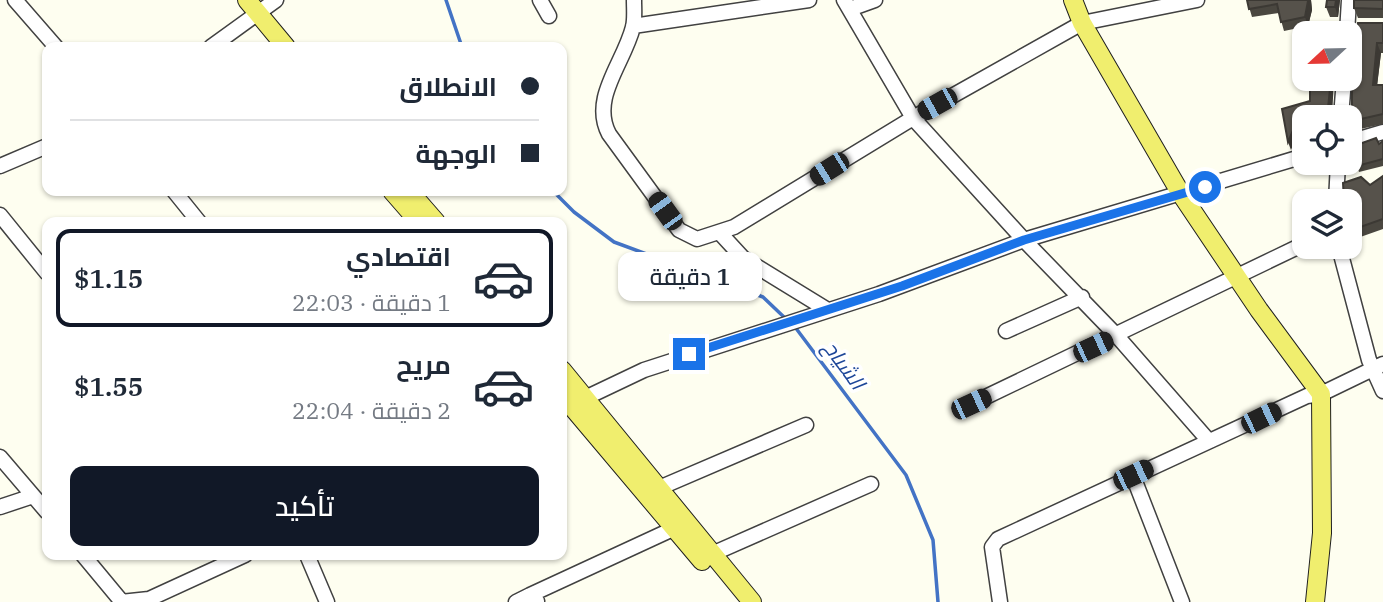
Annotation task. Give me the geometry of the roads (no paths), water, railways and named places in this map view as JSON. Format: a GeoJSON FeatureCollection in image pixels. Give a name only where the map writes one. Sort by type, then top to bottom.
{"type":"FeatureCollection","features":[{"type":"Feature","properties":{"kind":"main road"},"geometry":{"type":"LineString","coordinates":[[232,0],[251,11],[281,42]]}},
{"type":"Feature","properties":{"kind":"main road"},"geometry":{"type":"LineString","coordinates":[[1073,0],[1082,23],[1181,194],[1315,392],[1322,533],[1315,602]]}},
{"type":"Feature","properties":{"kind":"main road"},"geometry":{"type":"LineString","coordinates":[[251,11],[269,42]]}},
{"type":"Feature","properties":{"kind":"main road"},"geometry":{"type":"LineString","coordinates":[[396,196],[415,217]]}},
{"type":"Feature","properties":{"kind":"main road"},"geometry":{"type":"LineString","coordinates":[[413,196],[432,217]]}},
{"type":"Feature","properties":{"kind":"main road"},"geometry":{"type":"LineString","coordinates":[[570,401],[659,488],[752,602]]}},
{"type":"Feature","properties":{"kind":"main road"},"geometry":{"type":"LineString","coordinates":[[570,401],[736,602]]}},
{"type":"Feature","properties":{"kind":"street"},"geometry":{"type":"LineString","coordinates":[[15,0],[52,42]]}},
{"type":"Feature","properties":{"kind":"street"},"geometry":{"type":"LineString","coordinates":[[217,42],[251,11],[276,0]]}},
{"type":"Feature","properties":{"kind":"street"},"geometry":{"type":"LineString","coordinates":[[540,0],[549,16]]}},
{"type":"Feature","properties":{"kind":"street"},"geometry":{"type":"LineString","coordinates":[[634,0],[633,26],[602,104],[604,124],[679,230],[697,239],[720,233],[756,215],[913,118],[1082,23],[1196,0]]}},
{"type":"Feature","properties":{"kind":"street"},"geometry":{"type":"LineString","coordinates":[[633,26],[809,0]]}},
{"type":"Feature","properties":{"kind":"street"},"geometry":{"type":"LineString","coordinates":[[875,0],[847,5],[913,118],[1024,240],[1082,297],[1208,440]]}},
{"type":"Feature","properties":{"kind":"street"},"geometry":{"type":"LineString","coordinates":[[1348,21],[1349,0]]}},
{"type":"Feature","properties":{"kind":"street"},"geometry":{"type":"LineString","coordinates":[[1362,138],[1383,132]]}},
{"type":"Feature","properties":{"kind":"street"},"geometry":{"type":"LineString","coordinates":[[0,166],[42,148]]}},
{"type":"Feature","properties":{"kind":"street"},"geometry":{"type":"LineString","coordinates":[[570,401],[644,370],[924,278],[1024,240],[1292,160]]}},
{"type":"Feature","properties":{"kind":"street"},"geometry":{"type":"LineString","coordinates":[[178,196],[195,217]]}},
{"type":"Feature","properties":{"kind":"street"},"geometry":{"type":"LineString","coordinates":[[0,215],[42,267]]}},
{"type":"Feature","properties":{"kind":"street"},"geometry":{"type":"LineString","coordinates":[[720,233],[743,258],[825,309]]}},
{"type":"Feature","properties":{"kind":"street"},"geometry":{"type":"LineString","coordinates":[[971,404],[1292,250]]}},
{"type":"Feature","properties":{"kind":"street"},"geometry":{"type":"LineString","coordinates":[[1343,259],[1377,362],[1383,391]]}},
{"type":"Feature","properties":{"kind":"street"},"geometry":{"type":"LineString","coordinates":[[1006,331],[1082,297]]}},
{"type":"Feature","properties":{"kind":"street"},"geometry":{"type":"LineString","coordinates":[[1000,602],[992,547],[995,541],[1377,362]]}},
{"type":"Feature","properties":{"kind":"street"},"geometry":{"type":"LineString","coordinates":[[659,488],[806,425]]}},
{"type":"Feature","properties":{"kind":"street"},"geometry":{"type":"LineString","coordinates":[[0,457],[42,506]]}},
{"type":"Feature","properties":{"kind":"street"},"geometry":{"type":"LineString","coordinates":[[1133,475],[1182,602]]}},
{"type":"Feature","properties":{"kind":"street"},"geometry":{"type":"LineString","coordinates":[[712,554],[871,484]]}},
{"type":"Feature","properties":{"kind":"street"},"geometry":{"type":"LineString","coordinates":[[0,508],[33,496]]}},
{"type":"Feature","properties":{"kind":"street"},"geometry":{"type":"LineString","coordinates":[[516,602],[534,599],[675,528]]}},
{"type":"Feature","properties":{"kind":"street"},"geometry":{"type":"LineString","coordinates":[[87,560],[122,602],[148,601],[234,560]]}},
{"type":"Feature","properties":{"kind":"street"},"geometry":{"type":"LineString","coordinates":[[309,560],[327,602]]}},
{"type":"Feature","properties":{"kind":"waterway","name":"الشياح"},"geometry":{"type":"LineString","coordinates":[[446,0],[460,42]]}},
{"type":"Feature","properties":{"kind":"waterway","name":"الشياح"},"geometry":{"type":"LineString","coordinates":[[558,196],[574,212],[614,242],[763,297],[786,319]]}},
{"type":"Feature","properties":{"kind":"waterway","name":"الشياح"},"geometry":{"type":"LineString","coordinates":[[795,327],[906,475],[933,540],[938,602]]}}]}
